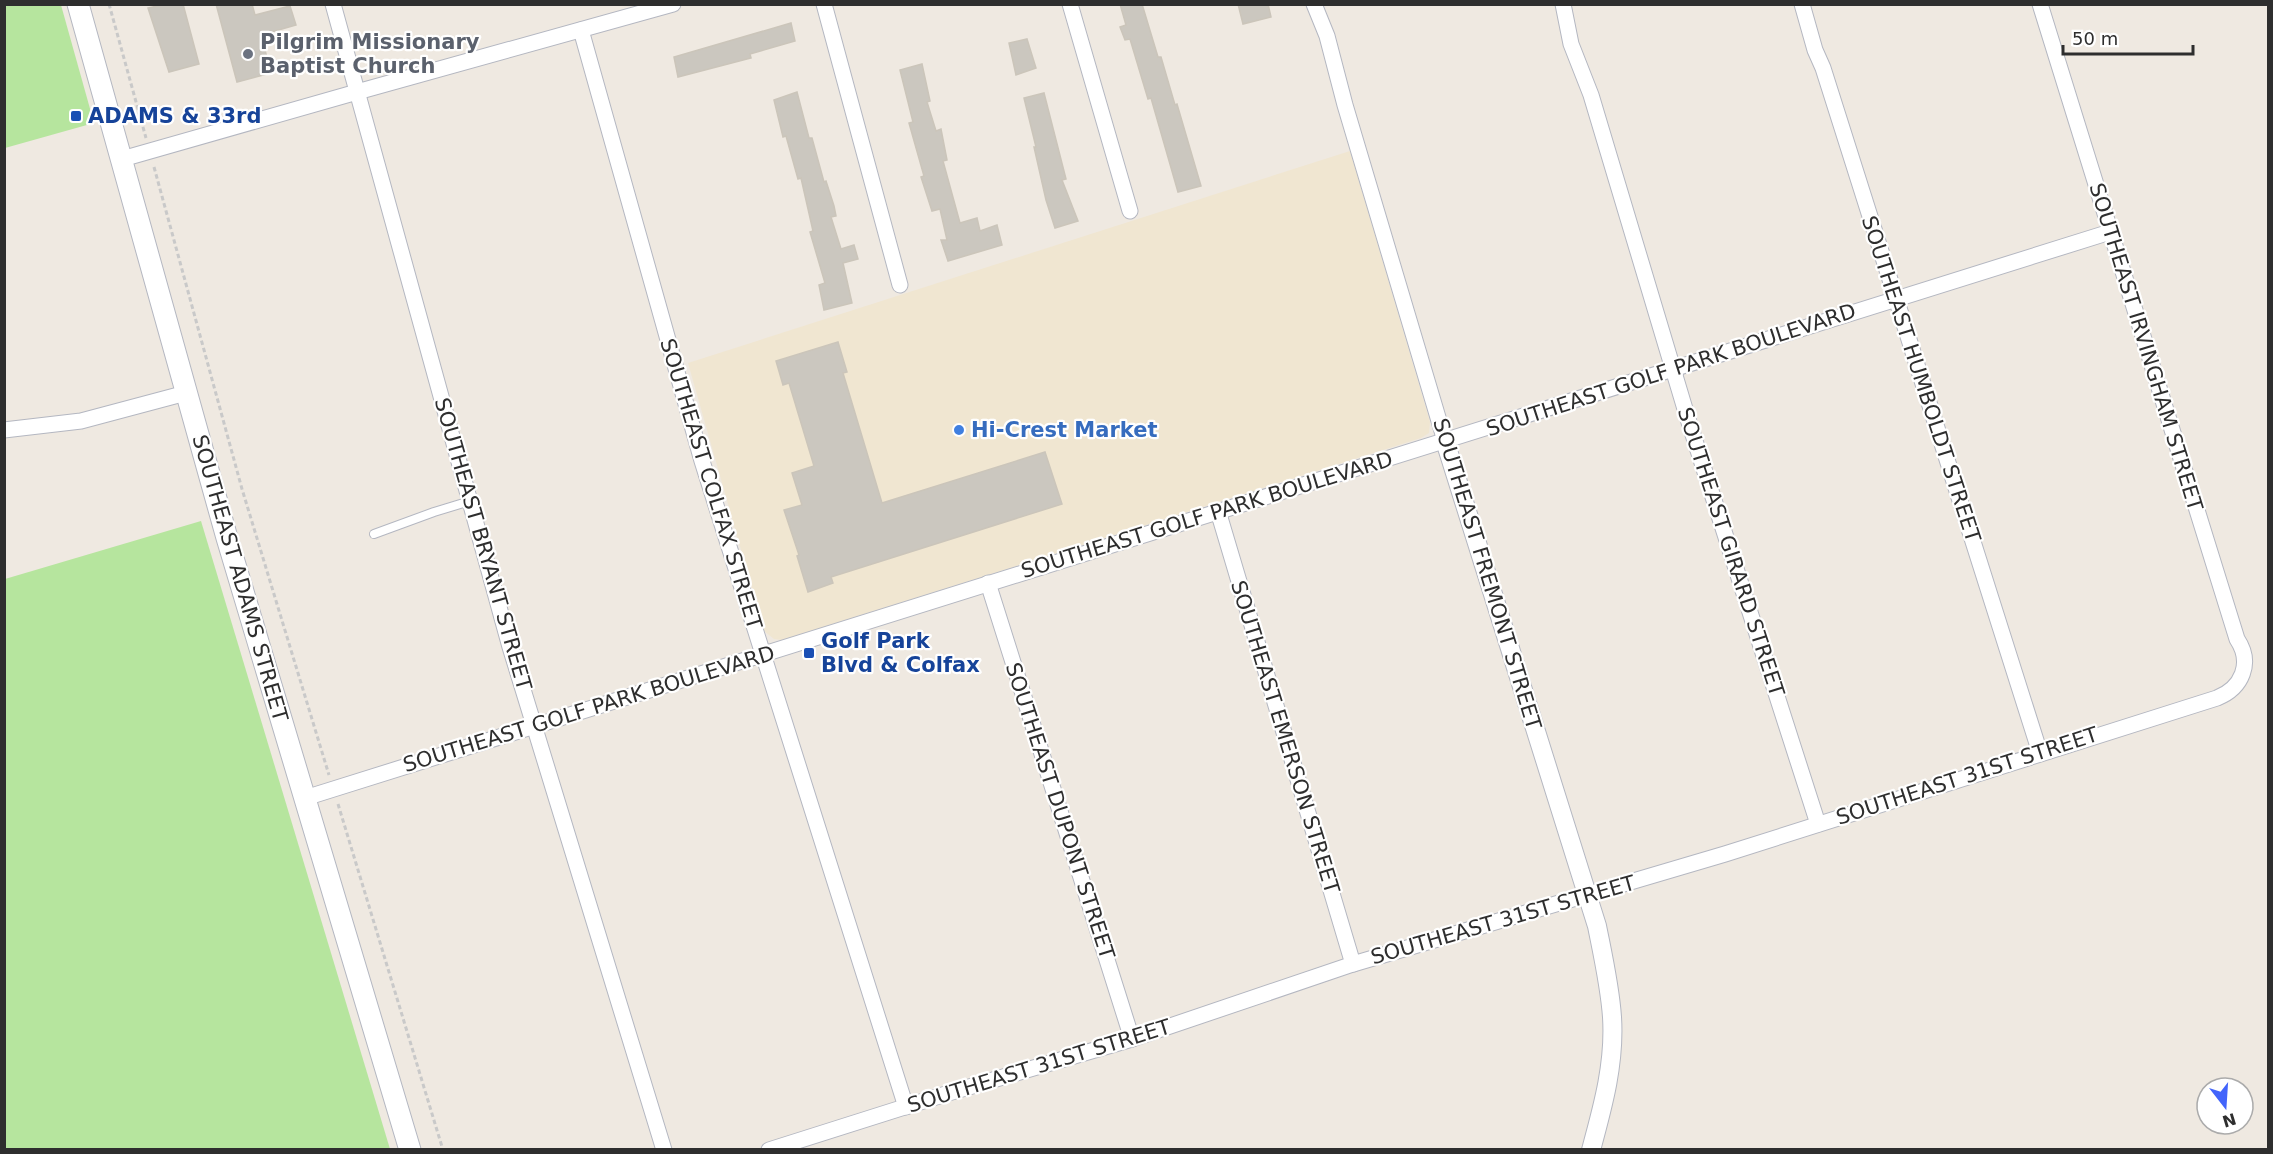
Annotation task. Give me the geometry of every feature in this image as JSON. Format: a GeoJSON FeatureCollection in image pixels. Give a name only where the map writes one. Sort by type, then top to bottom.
{"type":"FeatureCollection","features":[{"type":"Feature","properties":{"kind":"main road","name":"SOUTHEAST ADAMS STREET"},"geometry":{"type":"LineString","coordinates":[[78,4],[230,550],[410,1149]]}},
{"type":"Feature","properties":{"kind":"street","name":"SOUTHEAST BRYANT STREET"},"geometry":{"type":"LineString","coordinates":[[333,4],[510,647],[664,1149]]}},
{"type":"Feature","properties":{"kind":"street"},"geometry":{"type":"LineString","coordinates":[[122,159],[674,4]]}},
{"type":"Feature","properties":{"kind":"street"},"geometry":{"type":"LineString","coordinates":[[824,4],[900,285]]}},
{"type":"Feature","properties":{"kind":"street"},"geometry":{"type":"LineString","coordinates":[[1070,4],[1130,211]]}},
{"type":"Feature","properties":{"kind":"street","name":"SOUTHEAST FREMONT STREET"},"geometry":{"type":"LineString","coordinates":[[1314,4],[1327,36],[1345,105],[1445,441],[1599,937],[1612,1018],[1611,1056],[1606,1094],[1591,1149]]}},
{"type":"Feature","properties":{"kind":"street","name":"SOUTHEAST GIRARD STREET"},"geometry":{"type":"LineString","coordinates":[[1563,4],[1571,44],[1591,95],[1672,368],[1818,824]]}},
{"type":"Feature","properties":{"kind":"street","name":"SOUTHEAST HUMBOLDT STREET"},"geometry":{"type":"LineString","coordinates":[[1802,4],[2040,753]]}},
{"type":"Feature","properties":{"kind":"street","name":"SOUTHEAST IRVINGHAM STREET"},"geometry":{"type":"LineString","coordinates":[[2040,4],[2237,639],[2245,655],[2245,667],[2235,688]]}},
{"type":"Feature","properties":{"kind":"street","name":"SOUTHEAST COLFAX STREET"},"geometry":{"type":"LineString","coordinates":[[582,30],[702,461],[906,1107]]}},
{"type":"Feature","properties":{"kind":"street","name":"SOUTHEAST GOLF PARK BOULEVARD"},"geometry":{"type":"LineString","coordinates":[[305,798],[2110,232]]}},
{"type":"Feature","properties":{"kind":"street"},"geometry":{"type":"LineString","coordinates":[[4,430],[81,421],[186,393]]}},
{"type":"Feature","properties":{"kind":"street","name":"SOUTHEAST EMERSON STREET"},"geometry":{"type":"LineString","coordinates":[[1218,511],[1353,964]]}},
{"type":"Feature","properties":{"kind":"street","name":"SOUTHEAST DUPONT STREET"},"geometry":{"type":"LineString","coordinates":[[988,583],[1132,1039]]}},
{"type":"Feature","properties":{"kind":"street","name":"SOUTHEAST 31ST STREET"},"geometry":{"type":"LineString","coordinates":[[769,1149],[1132,1039],[1353,964],[1587,896],[1818,824],[2217,698],[2235,688]]}},
{"type":"Feature","properties":{"kind":"lane"},"geometry":{"type":"LineString","coordinates":[[374,534],[470,501]]}},
{"type":"Feature","properties":{"kind":"path"},"geometry":{"type":"LineString","coordinates":[[109,4],[242,489],[443,1149]]}},
{"type":"Feature","properties":{"kind":"shaded area"},"geometry":{"type":"Polygon","coordinates":[[[1350,151],[1430,422],[1429,433],[1421,438],[782,640],[774,639],[764,631],[688,363],[1350,151]]]}},
{"type":"Feature","properties":{"kind":"green space"},"geometry":{"type":"Polygon","coordinates":[[[61,5],[94,123],[5,148],[4,6],[61,5]]]}},
{"type":"Feature","properties":{"kind":"green space"},"geometry":{"type":"Polygon","coordinates":[[[201,521],[390,1149],[5,1149],[5,579],[201,521]]]}},
{"type":"Feature","properties":{"kind":"building"},"geometry":{"type":"Polygon","coordinates":[[[166,4],[183,4],[199,64],[169,72],[148,8],[166,4]]]}},
{"type":"Feature","properties":{"kind":"building","name":"Pilgrim Missionary Baptist Church"},"geometry":{"type":"Polygon","coordinates":[[[216,4],[252,4],[255,15],[290,6],[296,25],[261,35],[271,73],[237,82],[216,4]]]}},
{"type":"Feature","properties":{"kind":"building"},"geometry":{"type":"Polygon","coordinates":[[[1120,4],[1142,4],[1158,57],[1161,57],[1175,105],[1177,104],[1201,186],[1178,192],[1151,98],[1148,99],[1130,39],[1125,40],[1120,27],[1126,25],[1120,4]]]}},
{"type":"Feature","properties":{"kind":"building"},"geometry":{"type":"Polygon","coordinates":[[[1238,4],[1268,4],[1271,17],[1243,24],[1238,4]]]}},
{"type":"Feature","properties":{"kind":"building"},"geometry":{"type":"Polygon","coordinates":[[[791,23],[795,41],[750,54],[751,58],[678,77],[674,57],[791,23]]]}},
{"type":"Feature","properties":{"kind":"building"},"geometry":{"type":"Polygon","coordinates":[[[1027,39],[1036,68],[1016,75],[1009,43],[1027,39]]]}},
{"type":"Feature","properties":{"kind":"building"},"geometry":{"type":"Polygon","coordinates":[[[922,64],[930,101],[927,102],[936,131],[941,129],[947,160],[943,161],[960,223],[977,218],[980,231],[997,225],[1002,245],[948,261],[941,240],[947,240],[940,209],[932,211],[921,177],[924,176],[909,123],[913,122],[900,70],[922,64]]]}},
{"type":"Feature","properties":{"kind":"building"},"geometry":{"type":"Polygon","coordinates":[[[797,92],[809,138],[812,138],[824,182],[826,181],[834,206],[836,216],[831,217],[841,249],[854,245],[858,259],[843,263],[852,303],[824,310],[819,285],[825,283],[810,232],[813,231],[801,178],[798,179],[786,136],[783,137],[774,100],[797,92]]]}},
{"type":"Feature","properties":{"kind":"building"},"geometry":{"type":"Polygon","coordinates":[[[1044,93],[1066,179],[1062,180],[1078,221],[1055,228],[1046,200],[1024,98],[1044,93]]]}},
{"type":"Feature","properties":{"kind":"building"},"geometry":{"type":"Polygon","coordinates":[[[838,342],[847,372],[843,373],[882,503],[1045,452],[1062,504],[831,577],[833,583],[808,592],[784,510],[802,505],[792,473],[814,466],[789,383],[783,385],[776,361],[838,342]]]}},
{"type":"Feature","properties":{"kind":"place","name":"Pilgrim Missionary Baptist Church"},"geometry":{"type":"Point","coordinates":[248,54]}},
{"type":"Feature","properties":{"kind":"place","name":"ADAMS & 33rd"},"geometry":{"type":"Point","coordinates":[76,116]}},
{"type":"Feature","properties":{"kind":"place","name":"Hi-Crest Market"},"geometry":{"type":"Point","coordinates":[959,430]}},
{"type":"Feature","properties":{"kind":"place","name":"Golf Park Blvd & Colfax"},"geometry":{"type":"Point","coordinates":[809,653]}}]}
